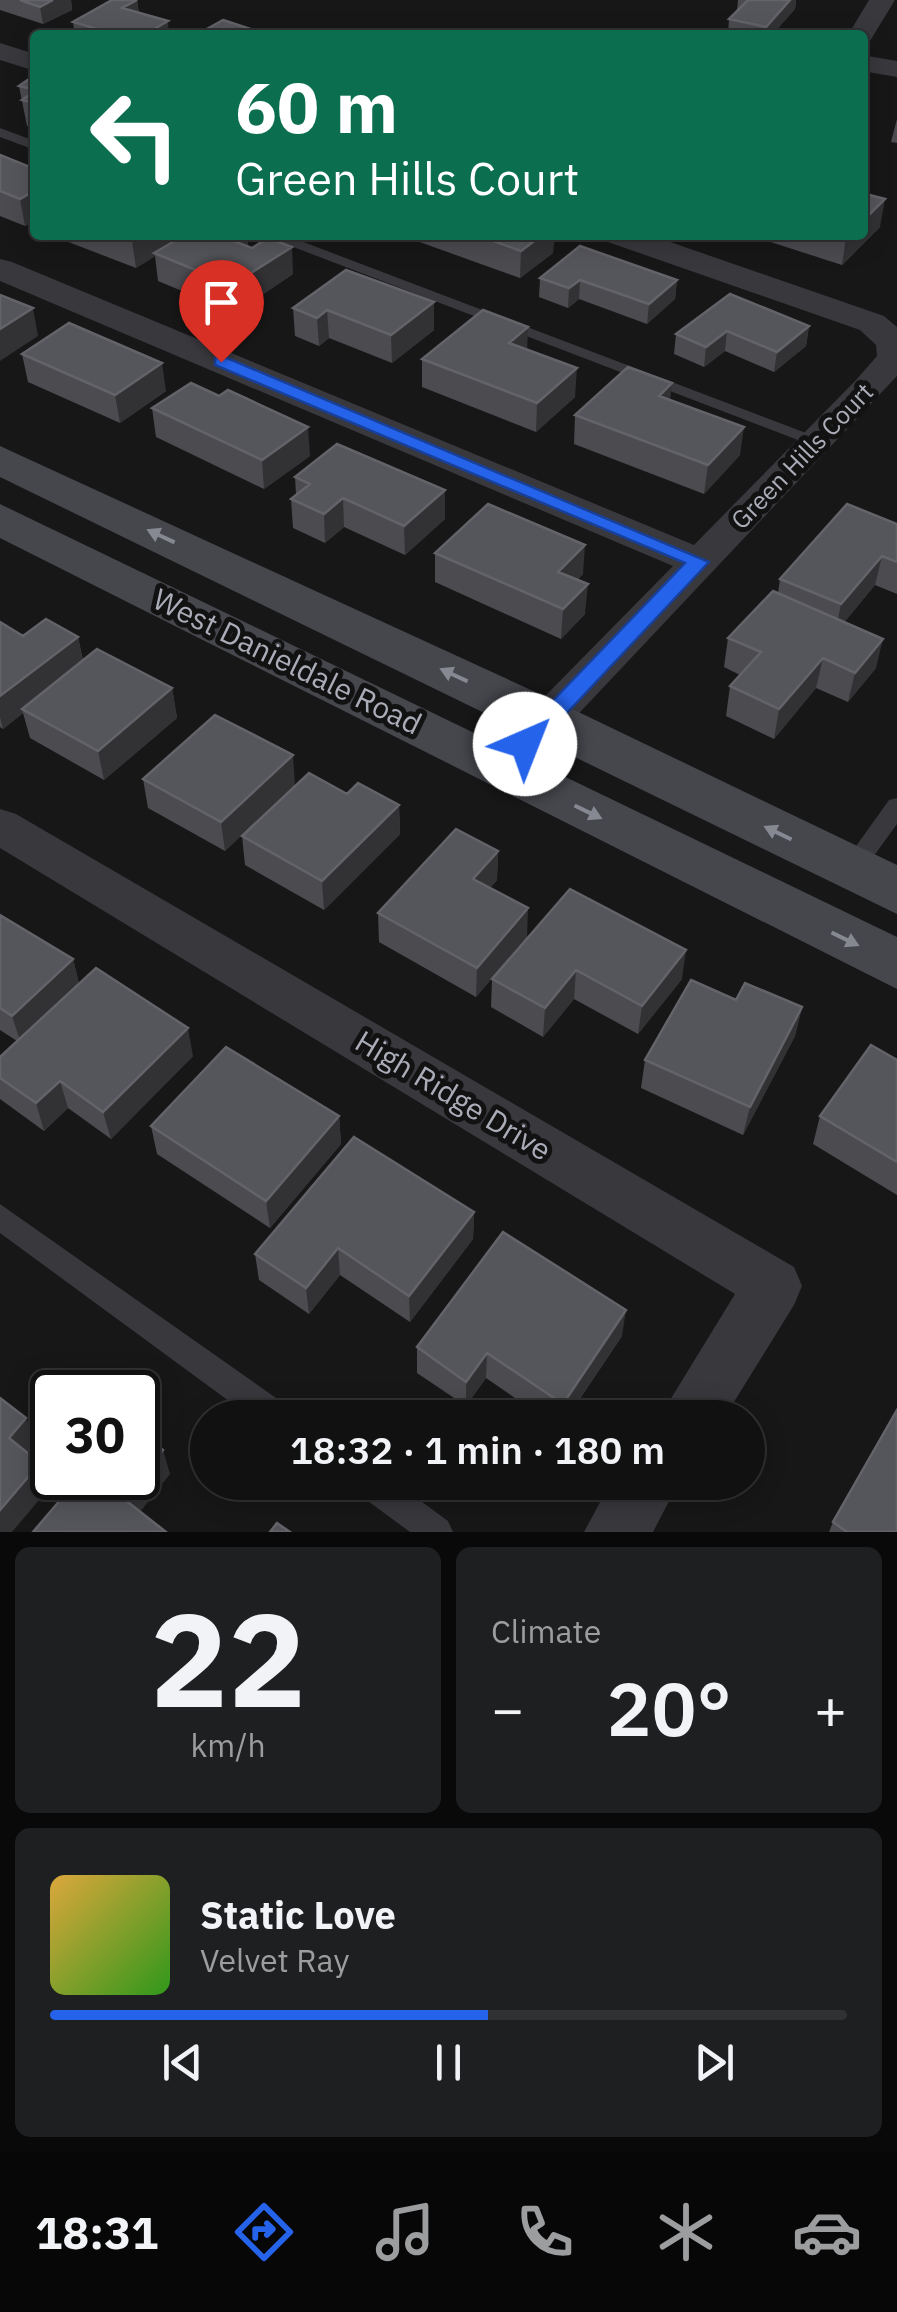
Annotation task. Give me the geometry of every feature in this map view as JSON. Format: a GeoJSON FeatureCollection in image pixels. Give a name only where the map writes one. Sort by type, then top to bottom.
{"type":"FeatureCollection","features":[{"type":"Feature","properties":{"kind":"main road","name":"West Danieldale Road"},"geometry":{"type":"LineString","coordinates":[[0,460],[549,720],[874,880]]}},
{"type":"Feature","properties":{"kind":"main road","name":"West Danieldale Road"},"geometry":{"type":"LineString","coordinates":[[0,519],[897,965]]}},
{"type":"Feature","properties":{"kind":"street"},"geometry":{"type":"LineString","coordinates":[[864,30],[882,0]]}},
{"type":"Feature","properties":{"kind":"street"},"geometry":{"type":"LineString","coordinates":[[868,64],[897,69]]}},
{"type":"Feature","properties":{"kind":"street","name":"Green Hills Court"},"geometry":{"type":"LineString","coordinates":[[501,768],[894,358],[893,342],[886,331],[852,315],[640,240]]}},
{"type":"Feature","properties":{"kind":"street"},"geometry":{"type":"LineString","coordinates":[[0,270],[699,562]]}},
{"type":"Feature","properties":{"kind":"street","name":"High Ridge Drive"},"geometry":{"type":"LineString","coordinates":[[0,826],[773,1286],[700,1400]]}},
{"type":"Feature","properties":{"kind":"street"},"geometry":{"type":"LineString","coordinates":[[616,1532],[636,1500]]}},
{"type":"Feature","properties":{"kind":"lane"},"geometry":{"type":"LineString","coordinates":[[0,132],[30,144]]}},
{"type":"Feature","properties":{"kind":"lane"},"geometry":{"type":"LineString","coordinates":[[283,240],[818,440]]}},
{"type":"Feature","properties":{"kind":"lane"},"geometry":{"type":"LineString","coordinates":[[874,880],[894,816]]}},
{"type":"Feature","properties":{"kind":"lane"},"geometry":{"type":"LineString","coordinates":[[0,1218],[253,1400]]}},
{"type":"Feature","properties":{"kind":"lane"},"geometry":{"type":"LineString","coordinates":[[393,1500],[437,1532]]}},
{"type":"Feature","properties":{"kind":"building"},"geometry":{"type":"Polygon","coordinates":[[[20,0],[53,0],[40,7],[20,0]]]}},
{"type":"Feature","properties":{"kind":"building"},"geometry":{"type":"Polygon","coordinates":[[[112,0],[137,0],[122,8],[168,21],[153,30],[101,30],[73,22],[112,0]]]}},
{"type":"Feature","properties":{"kind":"building"},"geometry":{"type":"Polygon","coordinates":[[[748,0],[790,0],[766,27],[729,19],[748,0]]]}},
{"type":"Feature","properties":{"kind":"building"},"geometry":{"type":"Polygon","coordinates":[[[223,20],[254,30],[205,30],[223,20]]]}},
{"type":"Feature","properties":{"kind":"building"},"geometry":{"type":"Polygon","coordinates":[[[0,155],[30,167],[30,193],[20,199],[0,191],[0,155]]]}},
{"type":"Feature","properties":{"kind":"building"},"geometry":{"type":"Polygon","coordinates":[[[868,195],[885,199],[868,216],[868,195]]]}},
{"type":"Feature","properties":{"kind":"building"},"geometry":{"type":"Polygon","coordinates":[[[176,240],[231,240],[252,248],[273,240],[292,247],[232,285],[154,253],[176,240]]]}},
{"type":"Feature","properties":{"kind":"building"},"geometry":{"type":"Polygon","coordinates":[[[491,240],[535,240],[521,251],[491,240]]]}},
{"type":"Feature","properties":{"kind":"building"},"geometry":{"type":"Polygon","coordinates":[[[580,246],[677,280],[649,304],[580,280],[569,288],[540,278],[580,246]]]}},
{"type":"Feature","properties":{"kind":"building"},"geometry":{"type":"Polygon","coordinates":[[[346,270],[434,302],[391,335],[327,310],[317,318],[293,308],[346,270]]]}},
{"type":"Feature","properties":{"kind":"building"},"geometry":{"type":"Polygon","coordinates":[[[730,294],[809,326],[777,352],[727,331],[706,347],[676,334],[730,294]]]}},
{"type":"Feature","properties":{"kind":"building"},"geometry":{"type":"Polygon","coordinates":[[[0,295],[33,308],[0,329],[0,295]]]}},
{"type":"Feature","properties":{"kind":"building"},"geometry":{"type":"Polygon","coordinates":[[[483,310],[528,327],[509,343],[577,368],[537,403],[422,359],[483,310]]]}},
{"type":"Feature","properties":{"kind":"building"},"geometry":{"type":"Polygon","coordinates":[[[69,323],[162,363],[115,395],[22,354],[69,323]]]}},
{"type":"Feature","properties":{"kind":"building"},"geometry":{"type":"Polygon","coordinates":[[[628,367],[672,383],[659,396],[744,427],[708,465],[575,415],[628,367]]]}},
{"type":"Feature","properties":{"kind":"building"},"geometry":{"type":"Polygon","coordinates":[[[191,383],[219,396],[228,390],[308,427],[262,460],[152,408],[191,383]]]}},
{"type":"Feature","properties":{"kind":"building"},"geometry":{"type":"Polygon","coordinates":[[[337,444],[445,490],[404,526],[343,498],[324,514],[291,499],[310,484],[295,477],[337,444]]]}},
{"type":"Feature","properties":{"kind":"building"},"geometry":{"type":"Polygon","coordinates":[[[488,504],[585,545],[558,572],[588,584],[563,609],[435,553],[488,504]]]}},
{"type":"Feature","properties":{"kind":"building"},"geometry":{"type":"Polygon","coordinates":[[[847,504],[897,524],[897,562],[882,556],[841,604],[780,579],[847,504]]]}},
{"type":"Feature","properties":{"kind":"building"},"geometry":{"type":"Polygon","coordinates":[[[773,591],[883,639],[855,673],[823,658],[779,709],[730,686],[761,652],[728,638],[773,591]]]}},
{"type":"Feature","properties":{"kind":"building"},"geometry":{"type":"Polygon","coordinates":[[[46,619],[78,637],[0,696],[0,622],[23,636],[46,619]]]}},
{"type":"Feature","properties":{"kind":"building"},"geometry":{"type":"Polygon","coordinates":[[[97,649],[172,688],[98,751],[22,709],[97,649]]]}},
{"type":"Feature","properties":{"kind":"building"},"geometry":{"type":"Polygon","coordinates":[[[215,715],[293,755],[221,822],[143,779],[215,715]]]}},
{"type":"Feature","properties":{"kind":"building"},"geometry":{"type":"Polygon","coordinates":[[[309,773],[347,794],[358,783],[399,805],[322,881],[242,836],[309,773]]]}},
{"type":"Feature","properties":{"kind":"building"},"geometry":{"type":"Polygon","coordinates":[[[456,829],[498,851],[473,879],[528,908],[477,968],[378,913],[456,829]]]}},
{"type":"Feature","properties":{"kind":"building"},"geometry":{"type":"Polygon","coordinates":[[[570,889],[686,950],[642,1006],[576,970],[545,1008],[492,979],[570,889]]]}},
{"type":"Feature","properties":{"kind":"building"},"geometry":{"type":"Polygon","coordinates":[[[0,915],[73,959],[12,1016],[0,1008],[0,915]]]}},
{"type":"Feature","properties":{"kind":"building"},"geometry":{"type":"Polygon","coordinates":[[[96,968],[188,1028],[103,1112],[60,1081],[36,1103],[0,1078],[0,1057],[96,968]]]}},
{"type":"Feature","properties":{"kind":"building"},"geometry":{"type":"Polygon","coordinates":[[[691,980],[736,1000],[745,983],[802,1007],[750,1107],[645,1060],[691,980]]]}},
{"type":"Feature","properties":{"kind":"building"},"geometry":{"type":"Polygon","coordinates":[[[871,1045],[897,1060],[897,1162],[820,1116],[871,1045]]]}},
{"type":"Feature","properties":{"kind":"building"},"geometry":{"type":"Polygon","coordinates":[[[226,1047],[339,1116],[266,1201],[151,1126],[226,1047]]]}},
{"type":"Feature","properties":{"kind":"building"},"geometry":{"type":"Polygon","coordinates":[[[354,1137],[474,1212],[409,1296],[338,1248],[306,1288],[255,1254],[354,1137]]]}},
{"type":"Feature","properties":{"kind":"building"},"geometry":{"type":"Polygon","coordinates":[[[503,1232],[626,1310],[566,1400],[557,1400],[487,1353],[466,1382],[417,1347],[503,1232]]]}},
{"type":"Feature","properties":{"kind":"building"},"geometry":{"type":"Polygon","coordinates":[[[0,1398],[26,1418],[9,1438],[30,1455],[30,1475],[0,1510],[0,1398]]]}},
{"type":"Feature","properties":{"kind":"building"},"geometry":{"type":"Polygon","coordinates":[[[897,1410],[897,1532],[847,1532],[833,1522],[897,1410]]]}},
{"type":"Feature","properties":{"kind":"building"},"geometry":{"type":"Polygon","coordinates":[[[60,1500],[125,1500],[166,1532],[33,1532],[60,1500]]]}},
{"type":"Feature","properties":{"kind":"building"},"geometry":{"type":"Polygon","coordinates":[[[277,1523],[290,1532],[270,1532],[277,1523]]]}},
{"type":"Feature","properties":{"kind":"route"},"geometry":{"type":"LineString","coordinates":[[221,362],[699,562],[525,744]]}}]}
